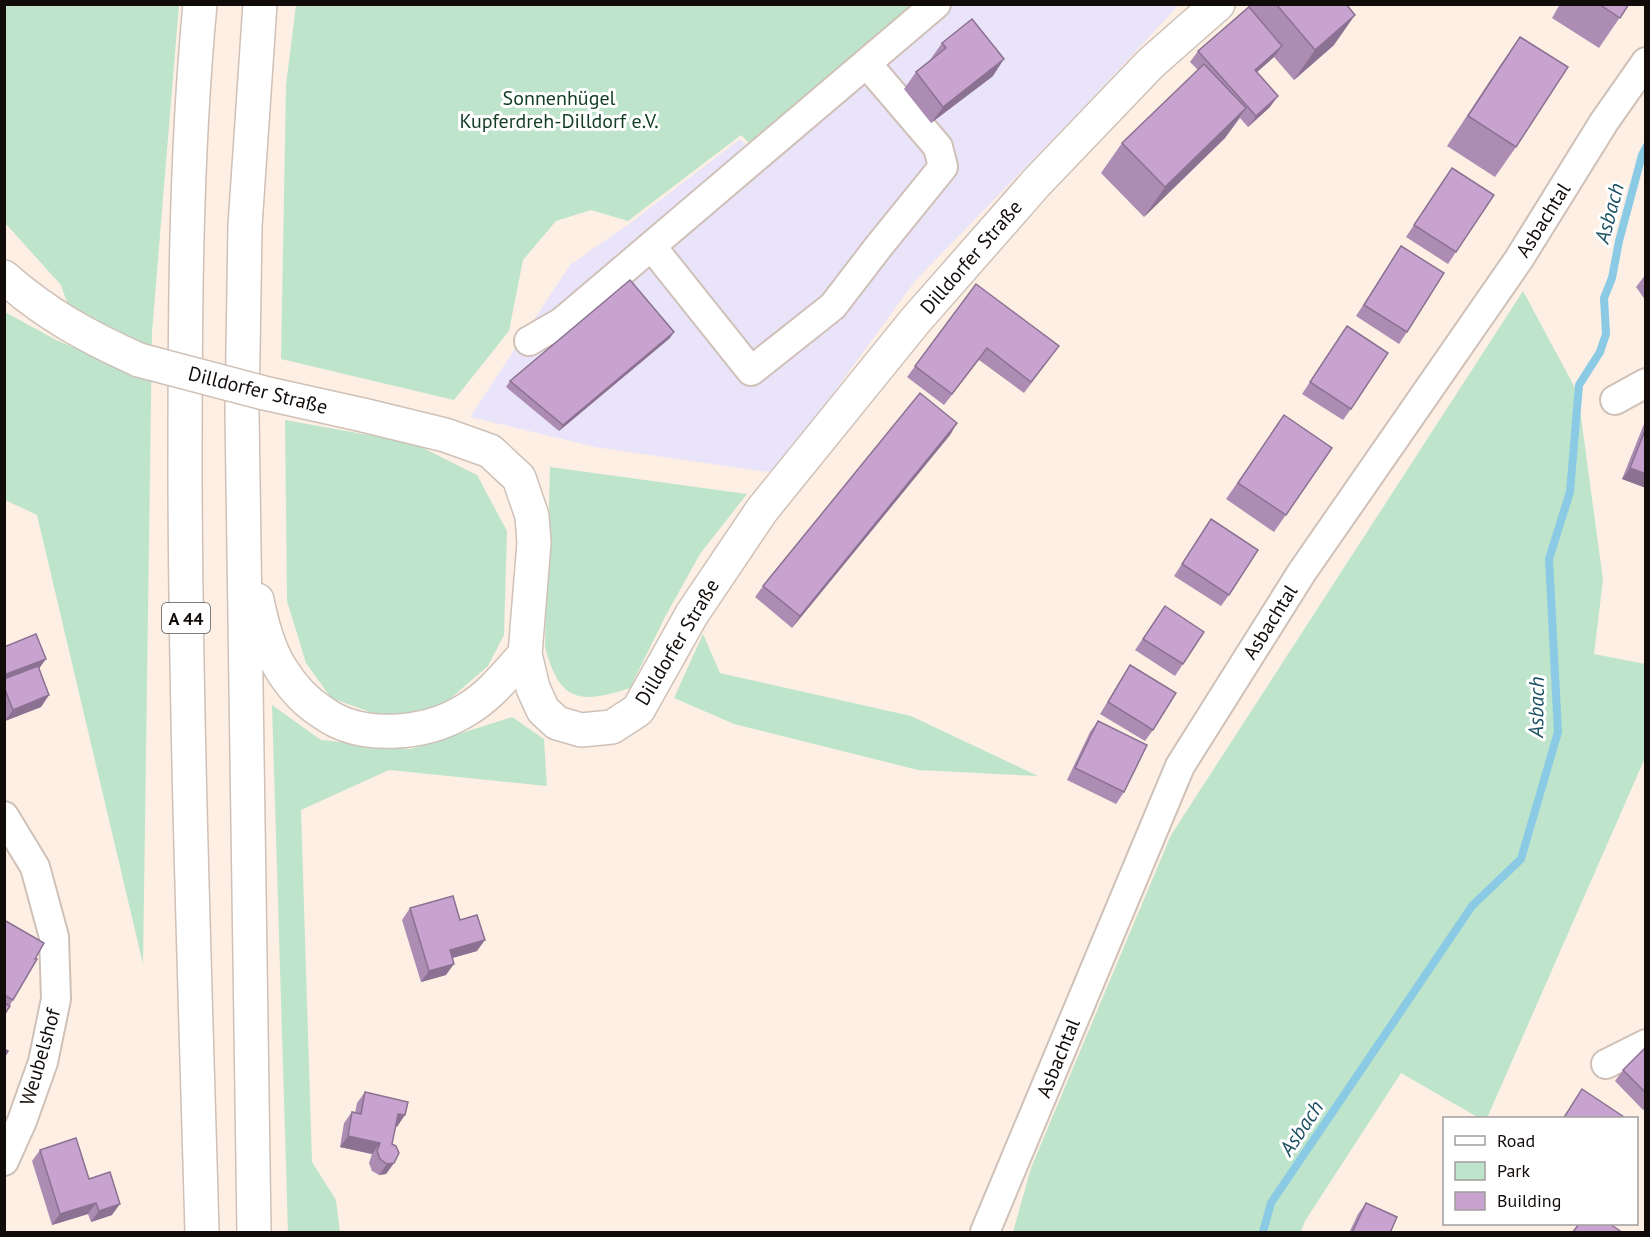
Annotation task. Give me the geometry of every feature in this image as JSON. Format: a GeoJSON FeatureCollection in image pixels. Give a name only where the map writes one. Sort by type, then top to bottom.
{"type":"FeatureCollection","features":[{"type":"Feature","properties":{"kind":"main road","name":"A 44"},"geometry":{"type":"LineString","coordinates":[[200,4],[187,226],[185,440],[186,602],[202,1233]]}},
{"type":"Feature","properties":{"kind":"main road"},"geometry":{"type":"LineString","coordinates":[[254,1233],[242,413],[245,226],[260,4]]}},
{"type":"Feature","properties":{"kind":"main road","name":"Dilldorfer Straße"},"geometry":{"type":"LineString","coordinates":[[4,278],[58,319],[92,339],[139,360],[264,393],[445,435],[490,451],[519,478],[532,516],[534,543],[525,654],[532,688],[543,710],[557,723],[581,730],[612,727],[638,710],[692,614],[762,510],[915,321],[1037,182],[1151,63],[1218,4]]}},
{"type":"Feature","properties":{"kind":"main road"},"geometry":{"type":"LineString","coordinates":[[245,552],[264,634],[282,669],[305,698],[323,714],[352,726],[385,732],[417,729],[442,722],[466,710],[494,689],[525,654]]}},
{"type":"Feature","properties":{"kind":"street"},"geometry":{"type":"LineString","coordinates":[[529,341],[562,322],[936,4]]}},
{"type":"Feature","properties":{"kind":"street","name":"Asbachtal"},"geometry":{"type":"LineString","coordinates":[[985,1233],[1180,766],[1302,572],[1519,259],[1604,122],[1646,62]]}},
{"type":"Feature","properties":{"kind":"street"},"geometry":{"type":"LineString","coordinates":[[652,247],[751,371],[833,306],[944,167],[938,147],[867,64]]}},
{"type":"Feature","properties":{"kind":"street"},"geometry":{"type":"LineString","coordinates":[[1615,400],[1646,383]]}},
{"type":"Feature","properties":{"kind":"street","name":"Weubelshof"},"geometry":{"type":"LineString","coordinates":[[4,816],[34,867],[43,897],[54,937],[56,999],[42,1062],[22,1121],[4,1161]]}},
{"type":"Feature","properties":{"kind":"street"},"geometry":{"type":"LineString","coordinates":[[1606,1064],[1646,1044]]}},
{"type":"Feature","properties":{"kind":"shaded area"},"geometry":{"type":"Polygon","coordinates":[[[922,5],[1179,5],[915,281],[775,473],[595,447],[470,417],[570,265],[629,224],[740,139],[752,150],[922,5]]]}},
{"type":"Feature","properties":{"kind":"green space"},"geometry":{"type":"Polygon","coordinates":[[[5,5],[179,5],[152,332],[143,964],[37,515],[5,500],[5,312],[56,340],[84,352],[61,285],[5,223],[5,5]]]}},
{"type":"Feature","properties":{"kind":"green space","name":"Sonnenhügel Kupferdreh-Dilldorf e.V."},"geometry":{"type":"Polygon","coordinates":[[[296,5],[919,5],[752,146],[741,135],[628,221],[591,210],[556,221],[523,260],[509,331],[454,400],[281,359],[286,85],[296,5]]]}},
{"type":"Feature","properties":{"kind":"green space"},"geometry":{"type":"Polygon","coordinates":[[[1523,291],[1574,386],[1579,402],[1603,580],[1594,654],[1645,664],[1645,758],[1487,1117],[1477,1117],[1401,1073],[1305,1221],[1301,1232],[1013,1232],[1031,1168],[1171,835],[1523,291]]]}},
{"type":"Feature","properties":{"kind":"green space"},"geometry":{"type":"Polygon","coordinates":[[[285,420],[413,443],[477,475],[507,531],[504,635],[488,666],[444,704],[400,716],[373,713],[331,698],[306,663],[287,601],[285,420]]]}},
{"type":"Feature","properties":{"kind":"green space"},"geometry":{"type":"Polygon","coordinates":[[[550,467],[747,494],[700,554],[666,615],[630,688],[584,697],[565,688],[557,679],[551,665],[545,647],[550,467]]]}},
{"type":"Feature","properties":{"kind":"green space"},"geometry":{"type":"Polygon","coordinates":[[[703,634],[720,673],[911,716],[1038,776],[918,770],[734,724],[674,698],[703,634]]]}},
{"type":"Feature","properties":{"kind":"green space"},"geometry":{"type":"Polygon","coordinates":[[[272,705],[321,740],[411,749],[512,717],[544,739],[547,786],[389,770],[301,810],[312,1162],[336,1200],[340,1232],[288,1232],[272,705]]]}},
{"type":"Feature","properties":{"kind":"building"},"geometry":{"type":"Polygon","coordinates":[[[1276,4],[1346,4],[1355,15],[1315,50],[1276,4]]]}},
{"type":"Feature","properties":{"kind":"building"},"geometry":{"type":"Polygon","coordinates":[[[1599,4],[1629,4],[1620,18],[1599,4]]]}},
{"type":"Feature","properties":{"kind":"building"},"geometry":{"type":"Polygon","coordinates":[[[1249,7],[1282,46],[1255,70],[1278,96],[1256,116],[1198,51],[1249,7]]]}},
{"type":"Feature","properties":{"kind":"building"},"geometry":{"type":"Polygon","coordinates":[[[972,19],[1004,59],[943,107],[916,72],[946,48],[942,43],[972,19]]]}},
{"type":"Feature","properties":{"kind":"building"},"geometry":{"type":"Polygon","coordinates":[[[1520,37],[1568,67],[1516,147],[1468,116],[1520,37]]]}},
{"type":"Feature","properties":{"kind":"building"},"geometry":{"type":"Polygon","coordinates":[[[1204,64],[1246,108],[1165,187],[1122,143],[1204,64]]]}},
{"type":"Feature","properties":{"kind":"building"},"geometry":{"type":"Polygon","coordinates":[[[1452,168],[1494,195],[1456,252],[1414,225],[1452,168]]]}},
{"type":"Feature","properties":{"kind":"building"},"geometry":{"type":"Polygon","coordinates":[[[1401,246],[1444,273],[1407,332],[1364,305],[1401,246]]]}},
{"type":"Feature","properties":{"kind":"building"},"geometry":{"type":"Polygon","coordinates":[[[630,280],[674,332],[563,425],[510,381],[630,280]]]}},
{"type":"Feature","properties":{"kind":"building"},"geometry":{"type":"Polygon","coordinates":[[[976,284],[1059,346],[1031,382],[987,348],[952,394],[915,366],[976,284]]]}},
{"type":"Feature","properties":{"kind":"building"},"geometry":{"type":"Polygon","coordinates":[[[1347,326],[1388,353],[1351,409],[1310,382],[1347,326]]]}},
{"type":"Feature","properties":{"kind":"building"},"geometry":{"type":"Polygon","coordinates":[[[920,393],[957,423],[800,616],[763,586],[920,393]]]}},
{"type":"Feature","properties":{"kind":"building"},"geometry":{"type":"Polygon","coordinates":[[[1284,415],[1332,448],[1286,515],[1238,483],[1284,415]]]}},
{"type":"Feature","properties":{"kind":"building"},"geometry":{"type":"Polygon","coordinates":[[[1646,428],[1646,474],[1630,468],[1646,428]]]}},
{"type":"Feature","properties":{"kind":"building"},"geometry":{"type":"Polygon","coordinates":[[[1211,519],[1258,550],[1229,595],[1182,564],[1211,519]]]}},
{"type":"Feature","properties":{"kind":"building"},"geometry":{"type":"Polygon","coordinates":[[[1165,606],[1204,632],[1183,664],[1143,639],[1165,606]]]}},
{"type":"Feature","properties":{"kind":"building"},"geometry":{"type":"Polygon","coordinates":[[[36,634],[46,659],[4,675],[4,647],[36,634]]]}},
{"type":"Feature","properties":{"kind":"building"},"geometry":{"type":"Polygon","coordinates":[[[1130,665],[1176,693],[1153,730],[1108,702],[1130,665]]]}},
{"type":"Feature","properties":{"kind":"building"},"geometry":{"type":"Polygon","coordinates":[[[38,666],[49,695],[13,710],[4,687],[4,679],[38,666]]]}},
{"type":"Feature","properties":{"kind":"building"},"geometry":{"type":"Polygon","coordinates":[[[1098,721],[1147,745],[1124,792],[1075,768],[1098,721]]]}},
{"type":"Feature","properties":{"kind":"building"},"geometry":{"type":"Polygon","coordinates":[[[453,896],[460,920],[477,915],[485,940],[450,950],[454,964],[429,971],[410,908],[453,896]]]}},
{"type":"Feature","properties":{"kind":"building"},"geometry":{"type":"Polygon","coordinates":[[[4,920],[44,943],[13,1000],[4,995],[4,920]]]}},
{"type":"Feature","properties":{"kind":"building"},"geometry":{"type":"Polygon","coordinates":[[[4,1003],[10,1006],[4,1015],[4,1003]]]}},
{"type":"Feature","properties":{"kind":"building"},"geometry":{"type":"Polygon","coordinates":[[[1646,1047],[1646,1093],[1623,1070],[1646,1047]]]}},
{"type":"Feature","properties":{"kind":"building"},"geometry":{"type":"Polygon","coordinates":[[[1582,1089],[1624,1117],[1564,1117],[1582,1089]]]}},
{"type":"Feature","properties":{"kind":"building"},"geometry":{"type":"Polygon","coordinates":[[[365,1092],[408,1102],[405,1115],[398,1114],[392,1144],[396,1146],[399,1153],[394,1163],[387,1164],[380,1159],[377,1151],[380,1143],[348,1136],[352,1112],[361,1114],[365,1092]]]}},
{"type":"Feature","properties":{"kind":"building"},"geometry":{"type":"Polygon","coordinates":[[[76,1138],[89,1179],[110,1172],[120,1204],[99,1211],[96,1203],[60,1214],[40,1150],[76,1138]]]}},
{"type":"Feature","properties":{"kind":"building"},"geometry":{"type":"Polygon","coordinates":[[[1366,1203],[1397,1217],[1390,1233],[1352,1233],[1366,1203]]]}},
{"type":"Feature","properties":{"kind":"building"},"geometry":{"type":"Polygon","coordinates":[[[1578,1225],[1611,1225],[1623,1233],[1572,1233],[1578,1225]]]}},
{"type":"Feature","properties":{"kind":"waterway","name":"Asbach"},"geometry":{"type":"LineString","coordinates":[[1263,1232],[1271,1203],[1472,906],[1521,859],[1558,732],[1549,559],[1570,492],[1579,385],[1600,352],[1606,334],[1604,298],[1612,278],[1619,241],[1646,147]]}}]}
